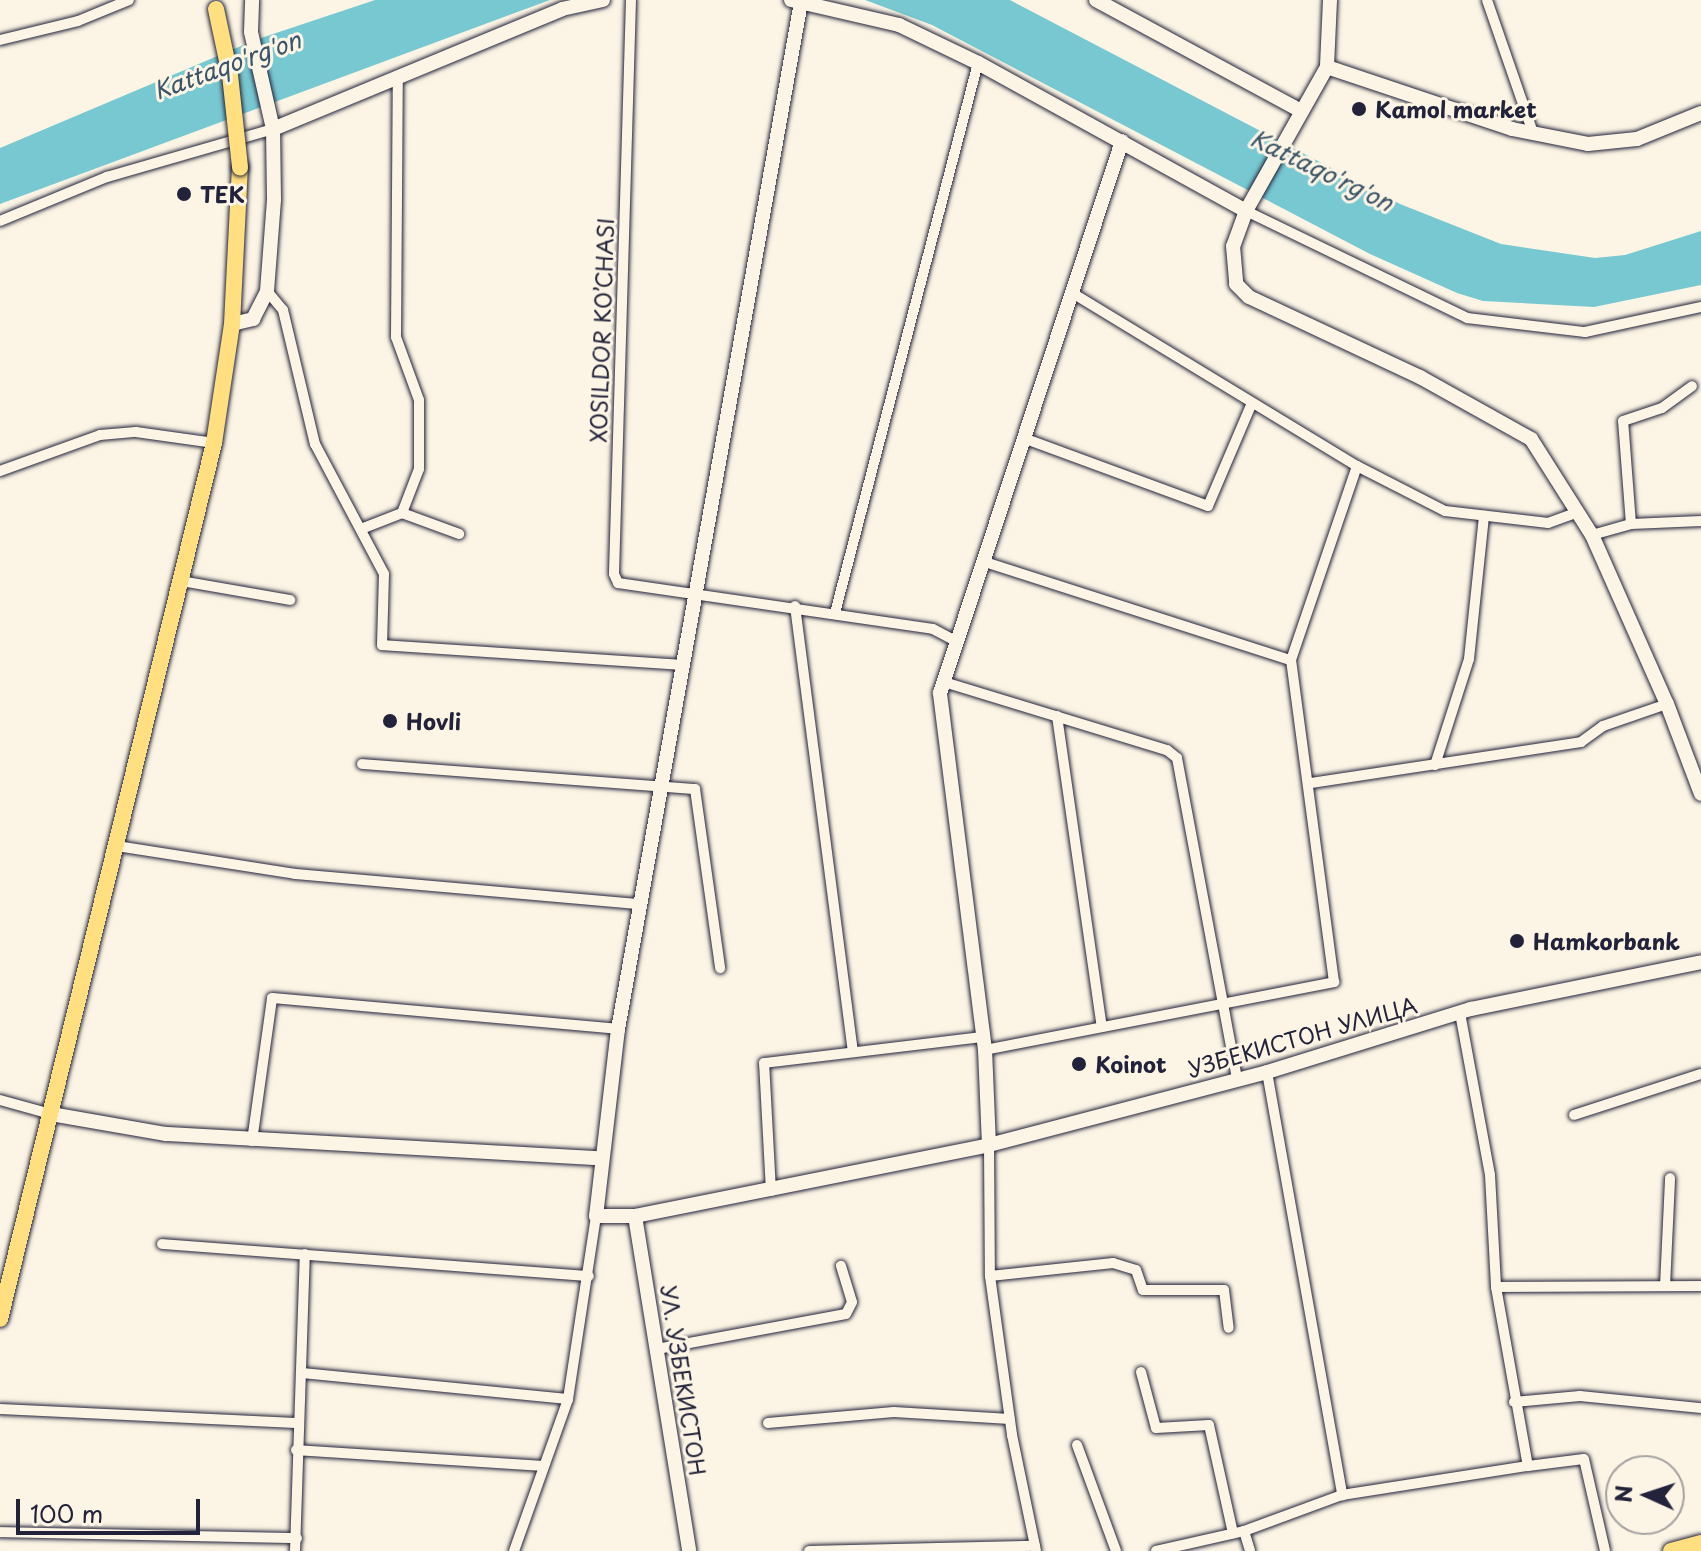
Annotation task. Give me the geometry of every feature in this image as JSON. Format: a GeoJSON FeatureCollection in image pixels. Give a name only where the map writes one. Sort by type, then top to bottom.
{"type":"FeatureCollection","features":[{"type":"Feature","properties":{"kind":"main road"},"geometry":{"type":"LineString","coordinates":[[0,1319],[214,443],[232,324],[240,167],[230,75],[215,4]]}},
{"type":"Feature","properties":{"kind":"main road"},"geometry":{"type":"LineString","coordinates":[[1671,1551],[1701,1543]]}},
{"type":"Feature","properties":{"kind":"street"},"geometry":{"type":"LineString","coordinates":[[0,40],[78,21],[129,0]]}},
{"type":"Feature","properties":{"kind":"street"},"geometry":{"type":"LineString","coordinates":[[232,324],[253,319],[267,291],[272,122],[251,32],[252,0]]}},
{"type":"Feature","properties":{"kind":"street"},"geometry":{"type":"LineString","coordinates":[[0,221],[107,177],[398,79],[562,9],[603,0]]}},
{"type":"Feature","properties":{"kind":"street","name":"XOSILDOR KO’CHASI"},"geometry":{"type":"LineString","coordinates":[[631,0],[614,574],[618,583],[693,595]]}},
{"type":"Feature","properties":{"kind":"street"},"geometry":{"type":"LineString","coordinates":[[1096,0],[1301,111]]}},
{"type":"Feature","properties":{"kind":"street"},"geometry":{"type":"LineString","coordinates":[[1330,0],[1327,67],[1249,206],[1233,246],[1231,269],[1242,290],[1420,377],[1531,439],[1592,535],[1667,704],[1701,794]]}},
{"type":"Feature","properties":{"kind":"street"},"geometry":{"type":"LineString","coordinates":[[1487,0],[1533,133]]}},
{"type":"Feature","properties":{"kind":"street"},"geometry":{"type":"LineString","coordinates":[[514,1551],[568,1399],[589,1276],[600,1158],[618,1029],[796,1],[899,25],[978,63],[1122,141],[1467,318],[1585,332],[1701,307]]}},
{"type":"Feature","properties":{"kind":"street"},"geometry":{"type":"LineString","coordinates":[[835,613],[978,63]]}},
{"type":"Feature","properties":{"kind":"street"},"geometry":{"type":"LineString","coordinates":[[1327,67],[1533,133],[1588,144],[1637,139],[1701,113]]}},
{"type":"Feature","properties":{"kind":"street"},"geometry":{"type":"LineString","coordinates":[[398,79],[396,337],[419,400],[422,428],[419,469],[402,513]]}},
{"type":"Feature","properties":{"kind":"street"},"geometry":{"type":"LineString","coordinates":[[809,1551],[1036,1548],[1010,1419],[990,1276],[984,1043],[940,693],[1122,141]]}},
{"type":"Feature","properties":{"kind":"street"},"geometry":{"type":"LineString","coordinates":[[267,291],[283,310],[315,444],[384,574],[382,645],[682,665]]}},
{"type":"Feature","properties":{"kind":"street"},"geometry":{"type":"LineString","coordinates":[[1074,294],[1357,466],[1445,511],[1548,523],[1576,513]]}},
{"type":"Feature","properties":{"kind":"street"},"geometry":{"type":"LineString","coordinates":[[1631,524],[1623,421],[1662,408],[1692,386]]}},
{"type":"Feature","properties":{"kind":"street"},"geometry":{"type":"LineString","coordinates":[[1026,439],[1208,506],[1252,403]]}},
{"type":"Feature","properties":{"kind":"street"},"geometry":{"type":"LineString","coordinates":[[0,471],[100,435],[136,432],[214,443]]}},
{"type":"Feature","properties":{"kind":"street"},"geometry":{"type":"LineString","coordinates":[[771,1191],[764,1063],[853,1051],[984,1043],[1102,1027],[1334,982],[1311,783],[1291,660],[1357,466]]}},
{"type":"Feature","properties":{"kind":"street"},"geometry":{"type":"LineString","coordinates":[[361,529],[402,513],[459,534]]}},
{"type":"Feature","properties":{"kind":"street"},"geometry":{"type":"LineString","coordinates":[[1435,765],[1469,659],[1484,516]]}},
{"type":"Feature","properties":{"kind":"street"},"geometry":{"type":"LineString","coordinates":[[1592,535],[1631,524],[1701,521]]}},
{"type":"Feature","properties":{"kind":"street"},"geometry":{"type":"LineString","coordinates":[[985,562],[1291,660]]}},
{"type":"Feature","properties":{"kind":"street"},"geometry":{"type":"LineString","coordinates":[[181,581],[290,600]]}},
{"type":"Feature","properties":{"kind":"street"},"geometry":{"type":"LineString","coordinates":[[693,595],[795,606],[933,629],[957,642]]}},
{"type":"Feature","properties":{"kind":"street"},"geometry":{"type":"LineString","coordinates":[[795,606],[853,1051]]}},
{"type":"Feature","properties":{"kind":"street"},"geometry":{"type":"LineString","coordinates":[[944,682],[1057,716],[1177,758],[1220,1006],[1237,1079]]}},
{"type":"Feature","properties":{"kind":"street"},"geometry":{"type":"LineString","coordinates":[[1311,783],[1581,742],[1603,726],[1667,704]]}},
{"type":"Feature","properties":{"kind":"street"},"geometry":{"type":"LineString","coordinates":[[1057,716],[1102,1027]]}},
{"type":"Feature","properties":{"kind":"street"},"geometry":{"type":"LineString","coordinates":[[362,764],[695,789],[720,968]]}},
{"type":"Feature","properties":{"kind":"street"},"geometry":{"type":"LineString","coordinates":[[117,846],[295,874],[641,904]]}},
{"type":"Feature","properties":{"kind":"street","name":"УЗБЕКИСТОН УЛИЦА"},"geometry":{"type":"LineString","coordinates":[[596,1216],[635,1216],[989,1145],[1267,1072],[1460,1013],[1701,962]]}},
{"type":"Feature","properties":{"kind":"street"},"geometry":{"type":"LineString","coordinates":[[252,1141],[272,998],[618,1029]]}},
{"type":"Feature","properties":{"kind":"street"},"geometry":{"type":"LineString","coordinates":[[1460,1013],[1490,1175],[1496,1287],[1514,1402],[1528,1466]]}},
{"type":"Feature","properties":{"kind":"street"},"geometry":{"type":"LineString","coordinates":[[1267,1072],[1342,1495]]}},
{"type":"Feature","properties":{"kind":"street"},"geometry":{"type":"LineString","coordinates":[[1574,1115],[1701,1074]]}},
{"type":"Feature","properties":{"kind":"street"},"geometry":{"type":"LineString","coordinates":[[0,1100],[107,1127],[252,1141],[600,1158]]}},
{"type":"Feature","properties":{"kind":"street"},"geometry":{"type":"LineString","coordinates":[[1665,1286],[1670,1178]]}},
{"type":"Feature","properties":{"kind":"street","name":"УЛ. УЗБЕКИСТОН"},"geometry":{"type":"LineString","coordinates":[[635,1216],[689,1551]]}},
{"type":"Feature","properties":{"kind":"street"},"geometry":{"type":"LineString","coordinates":[[162,1244],[589,1276]]}},
{"type":"Feature","properties":{"kind":"street"},"geometry":{"type":"LineString","coordinates":[[295,1551],[296,1423],[302,1373],[305,1254]]}},
{"type":"Feature","properties":{"kind":"street"},"geometry":{"type":"LineString","coordinates":[[990,1276],[1113,1263],[1136,1270],[1143,1290],[1224,1290],[1229,1328]]}},
{"type":"Feature","properties":{"kind":"street"},"geometry":{"type":"LineString","coordinates":[[657,1349],[846,1314],[852,1302],[841,1266]]}},
{"type":"Feature","properties":{"kind":"street"},"geometry":{"type":"LineString","coordinates":[[1496,1287],[1701,1286]]}},
{"type":"Feature","properties":{"kind":"street"},"geometry":{"type":"LineString","coordinates":[[1141,1372],[1156,1428],[1209,1425],[1239,1532],[1250,1551]]}},
{"type":"Feature","properties":{"kind":"street"},"geometry":{"type":"LineString","coordinates":[[302,1373],[568,1399]]}},
{"type":"Feature","properties":{"kind":"street"},"geometry":{"type":"LineString","coordinates":[[1514,1402],[1580,1396],[1701,1408]]}},
{"type":"Feature","properties":{"kind":"street"},"geometry":{"type":"LineString","coordinates":[[0,1409],[296,1423]]}},
{"type":"Feature","properties":{"kind":"street"},"geometry":{"type":"LineString","coordinates":[[768,1423],[894,1412],[1010,1419]]}},
{"type":"Feature","properties":{"kind":"street"},"geometry":{"type":"LineString","coordinates":[[1077,1445],[1116,1551]]}},
{"type":"Feature","properties":{"kind":"street"},"geometry":{"type":"LineString","coordinates":[[296,1450],[542,1466]]}},
{"type":"Feature","properties":{"kind":"street"},"geometry":{"type":"LineString","coordinates":[[1156,1551],[1239,1532],[1342,1495],[1584,1459],[1605,1551]]}},
{"type":"Feature","properties":{"kind":"street"},"geometry":{"type":"LineString","coordinates":[[0,1532],[297,1538]]}},
{"type":"Feature","properties":{"kind":"water","name":"Kattaqo'rg'on"},"geometry":{"type":"Polygon","coordinates":[[[375,0],[550,0],[0,204],[0,148],[258,39],[375,0]]]}},
{"type":"Feature","properties":{"kind":"water","name":"Kattaqo'rg'on"},"geometry":{"type":"Polygon","coordinates":[[[865,0],[1010,0],[1400,204],[1501,244],[1595,258],[1625,255],[1701,231],[1701,285],[1594,307],[1483,301],[1457,293],[1370,254],[932,25],[865,0]]]}},
{"type":"Feature","properties":{"kind":"place","name":"Kamol market"},"geometry":{"type":"Point","coordinates":[1359,109]}},
{"type":"Feature","properties":{"kind":"place","name":"TEK"},"geometry":{"type":"Point","coordinates":[184,194]}},
{"type":"Feature","properties":{"kind":"place","name":"Hovli"},"geometry":{"type":"Point","coordinates":[390,721]}},
{"type":"Feature","properties":{"kind":"place","name":"Hamkorbank"},"geometry":{"type":"Point","coordinates":[1517,941]}},
{"type":"Feature","properties":{"kind":"place","name":"Koinot"},"geometry":{"type":"Point","coordinates":[1079,1064]}}]}
